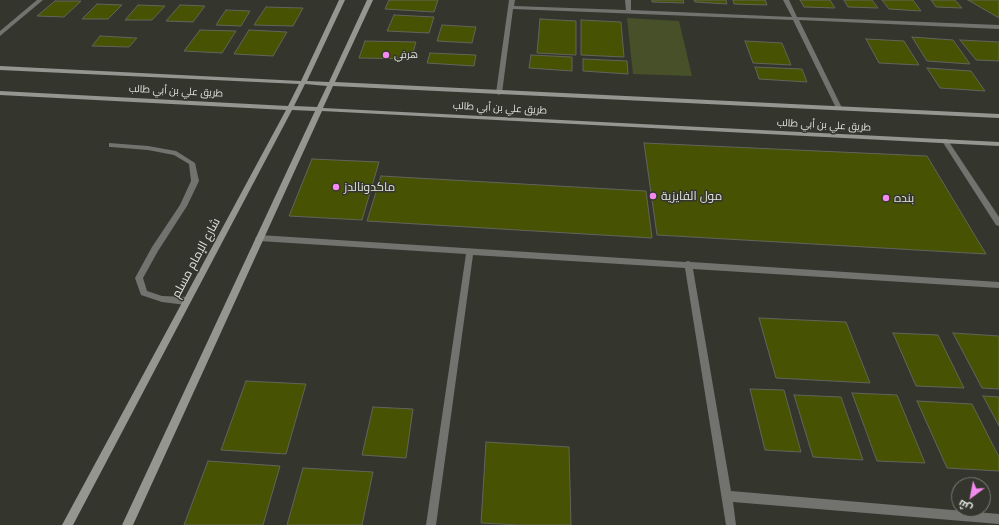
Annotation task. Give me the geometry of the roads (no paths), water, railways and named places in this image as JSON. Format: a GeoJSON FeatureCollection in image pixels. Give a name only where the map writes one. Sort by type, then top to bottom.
{"type":"FeatureCollection","features":[{"type":"Feature","properties":{"kind":"main road","name":"شارع الإمام مسلم"},"geometry":{"type":"LineString","coordinates":[[67,525],[303,83],[342,0]]}},
{"type":"Feature","properties":{"kind":"main road"},"geometry":{"type":"LineString","coordinates":[[127,525],[318,109],[331,85],[370,0]]}},
{"type":"Feature","properties":{"kind":"main road","name":"طريق علي بن أبي طالب"},"geometry":{"type":"LineString","coordinates":[[0,68],[999,116]]}},
{"type":"Feature","properties":{"kind":"main road","name":"طريق علي بن أبي طالب"},"geometry":{"type":"LineString","coordinates":[[0,93],[999,144]]}},
{"type":"Feature","properties":{"kind":"street"},"geometry":{"type":"LineString","coordinates":[[0,34],[40,0]]}},
{"type":"Feature","properties":{"kind":"street"},"geometry":{"type":"LineString","coordinates":[[499,92],[512,0]]}},
{"type":"Feature","properties":{"kind":"street"},"geometry":{"type":"LineString","coordinates":[[628,0],[629,12]]}},
{"type":"Feature","properties":{"kind":"street"},"geometry":{"type":"LineString","coordinates":[[786,0],[839,108]]}},
{"type":"Feature","properties":{"kind":"street"},"geometry":{"type":"LineString","coordinates":[[511,7],[999,27]]}},
{"type":"Feature","properties":{"kind":"street"},"geometry":{"type":"LineString","coordinates":[[945,141],[999,223]]}},
{"type":"Feature","properties":{"kind":"street"},"geometry":{"type":"LineString","coordinates":[[111,145],[148,148],[176,153],[192,163],[195,181],[183,206],[155,249],[139,278],[144,293],[162,299],[186,301]]}},
{"type":"Feature","properties":{"kind":"street"},"geometry":{"type":"LineString","coordinates":[[259,238],[688,264],[999,285]]}},
{"type":"Feature","properties":{"kind":"street"},"geometry":{"type":"LineString","coordinates":[[431,525],[470,251]]}},
{"type":"Feature","properties":{"kind":"street"},"geometry":{"type":"LineString","coordinates":[[688,264],[731,525]]}},
{"type":"Feature","properties":{"kind":"street"},"geometry":{"type":"LineString","coordinates":[[727,496],[999,519]]}},
{"type":"Feature","properties":{"kind":"place","name":"هرفي"},"geometry":{"type":"Point","coordinates":[386,55]}},
{"type":"Feature","properties":{"kind":"place","name":"ماكدونالدز"},"geometry":{"type":"Point","coordinates":[336,187]}},
{"type":"Feature","properties":{"kind":"place","name":"مول الفايزية"},"geometry":{"type":"Point","coordinates":[653,196]}},
{"type":"Feature","properties":{"kind":"place","name":"بنده"},"geometry":{"type":"Point","coordinates":[886,198]}}]}
